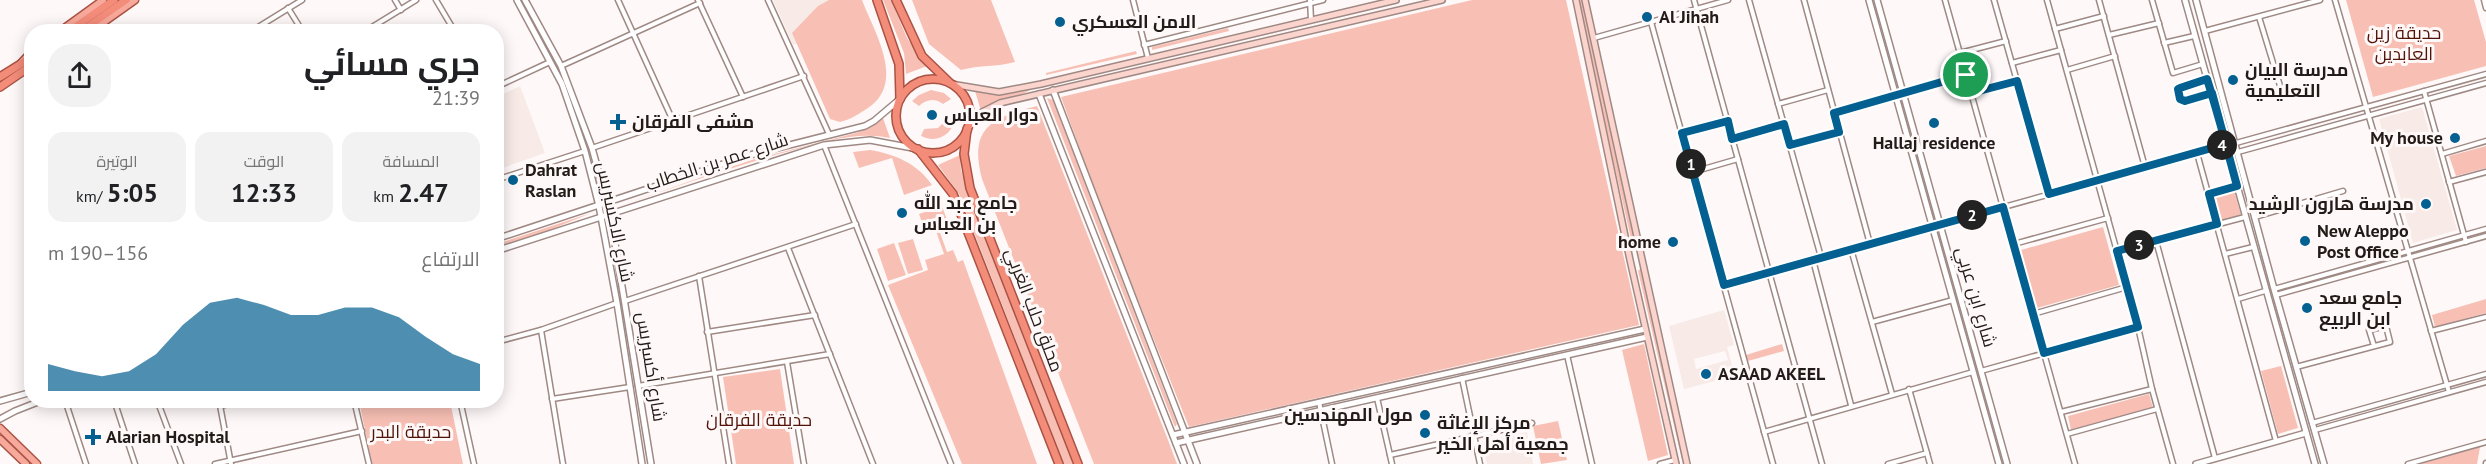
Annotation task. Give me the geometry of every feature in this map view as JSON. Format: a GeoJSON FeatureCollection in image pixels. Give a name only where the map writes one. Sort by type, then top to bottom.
{"type":"FeatureCollection","features":[{"type":"Feature","properties":{"kind":"highway"},"geometry":{"type":"LineString","coordinates":[[80,24],[114,0]]}},
{"type":"Feature","properties":{"kind":"highway"},"geometry":{"type":"LineString","coordinates":[[92,24],[126,0]]}},
{"type":"Feature","properties":{"kind":"highway"},"geometry":{"type":"LineString","coordinates":[[877,0],[899,64],[900,99],[896,113],[898,128],[906,141],[918,149],[930,153],[950,149],[960,141],[967,129],[970,117],[968,103],[961,92],[922,56],[896,0]]}},
{"type":"Feature","properties":{"kind":"highway"},"geometry":{"type":"LineString","coordinates":[[0,77],[24,68]]}},
{"type":"Feature","properties":{"kind":"highway"},"geometry":{"type":"LineString","coordinates":[[0,87],[24,69]]}},
{"type":"Feature","properties":{"kind":"highway"},"geometry":{"type":"LineString","coordinates":[[900,99],[909,88],[922,81],[937,79],[951,84]]}},
{"type":"Feature","properties":{"kind":"highway","name":"محلق حلب الغربي"},"geometry":{"type":"LineString","coordinates":[[967,129],[964,154],[970,188],[1078,464]]}},
{"type":"Feature","properties":{"kind":"highway","name":"محلق حلب الغربي"},"geometry":{"type":"LineString","coordinates":[[918,149],[947,186],[961,213],[1059,464]]}},
{"type":"Feature","properties":{"kind":"main road"},"geometry":{"type":"LineString","coordinates":[[70,24],[103,0]]}},
{"type":"Feature","properties":{"kind":"main road"},"geometry":{"type":"LineString","coordinates":[[101,24],[135,0]]}},
{"type":"Feature","properties":{"kind":"main road"},"geometry":{"type":"LineString","coordinates":[[951,84],[999,92],[1396,0]]}},
{"type":"Feature","properties":{"kind":"main road"},"geometry":{"type":"LineString","coordinates":[[967,129],[982,112],[1000,103],[1442,0]]}},
{"type":"Feature","properties":{"kind":"main road"},"geometry":{"type":"LineString","coordinates":[[1576,0],[1675,462]]}},
{"type":"Feature","properties":{"kind":"main road"},"geometry":{"type":"LineString","coordinates":[[1585,0],[1687,464]]}},
{"type":"Feature","properties":{"kind":"main road"},"geometry":{"type":"LineString","coordinates":[[1630,260],[1641,258]]}},
{"type":"Feature","properties":{"kind":"main road"},"geometry":{"type":"LineString","coordinates":[[0,428],[37,464]]}},
{"type":"Feature","properties":{"kind":"main road"},"geometry":{"type":"LineString","coordinates":[[0,439],[26,464]]}},
{"type":"Feature","properties":{"kind":"street"},"geometry":{"type":"LineString","coordinates":[[262,24],[302,0]]}},
{"type":"Feature","properties":{"kind":"street"},"geometry":{"type":"LineString","coordinates":[[395,0],[401,10]]}},
{"type":"Feature","properties":{"kind":"street"},"geometry":{"type":"LineString","coordinates":[[377,24],[417,0]]}},
{"type":"Feature","properties":{"kind":"street"},"geometry":{"type":"LineString","coordinates":[[436,0],[450,24]]}},
{"type":"Feature","properties":{"kind":"street","name":"شارع الاكسبريس"},"geometry":{"type":"LineString","coordinates":[[517,0],[571,108],[585,151],[599,206],[617,303],[642,464]]}},
{"type":"Feature","properties":{"kind":"street","name":"شارع أكسبريس"},"geometry":{"type":"LineString","coordinates":[[525,0],[561,66],[592,148],[610,213],[651,464]]}},
{"type":"Feature","properties":{"kind":"street"},"geometry":{"type":"LineString","coordinates":[[618,0],[673,121]]}},
{"type":"Feature","properties":{"kind":"street"},"geometry":{"type":"LineString","coordinates":[[768,0],[829,134]]}},
{"type":"Feature","properties":{"kind":"street"},"geometry":{"type":"LineString","coordinates":[[1133,0],[1148,58]]}},
{"type":"Feature","properties":{"kind":"street"},"geometry":{"type":"LineString","coordinates":[[1144,45],[1323,0]]}},
{"type":"Feature","properties":{"kind":"street"},"geometry":{"type":"LineString","coordinates":[[1694,0],[1822,464]]}},
{"type":"Feature","properties":{"kind":"street"},"geometry":{"type":"LineString","coordinates":[[1594,38],[1728,0]]}},
{"type":"Feature","properties":{"kind":"street"},"geometry":{"type":"LineString","coordinates":[[1749,0],[1821,257]]}},
{"type":"Feature","properties":{"kind":"street"},"geometry":{"type":"LineString","coordinates":[[1804,0],[1870,244]]}},
{"type":"Feature","properties":{"kind":"street"},"geometry":{"type":"LineString","coordinates":[[1869,0],[1999,464]]}},
{"type":"Feature","properties":{"kind":"street","name":"شارع ابن عربي"},"geometry":{"type":"LineString","coordinates":[[1877,0],[2007,464]]}},
{"type":"Feature","properties":{"kind":"street"},"geometry":{"type":"LineString","coordinates":[[1945,0],[2075,464]]}},
{"type":"Feature","properties":{"kind":"street"},"geometry":{"type":"LineString","coordinates":[[1994,0],[2049,194]]}},
{"type":"Feature","properties":{"kind":"street"},"geometry":{"type":"LineString","coordinates":[[2047,0],[2138,327],[2157,410],[2173,464]]}},
{"type":"Feature","properties":{"kind":"street"},"geometry":{"type":"LineString","coordinates":[[2099,0],[2145,167]]}},
{"type":"Feature","properties":{"kind":"street"},"geometry":{"type":"LineString","coordinates":[[2152,0],[2173,73],[2203,64]]}},
{"type":"Feature","properties":{"kind":"street"},"geometry":{"type":"LineString","coordinates":[[2185,0],[2315,464]]}},
{"type":"Feature","properties":{"kind":"street"},"geometry":{"type":"LineString","coordinates":[[2196,0],[2324,464]]}},
{"type":"Feature","properties":{"kind":"street"},"geometry":{"type":"LineString","coordinates":[[2205,31],[2320,0]]}},
{"type":"Feature","properties":{"kind":"street"},"geometry":{"type":"LineString","coordinates":[[2335,0],[2449,392]]}},
{"type":"Feature","properties":{"kind":"street"},"geometry":{"type":"LineString","coordinates":[[2484,0],[2486,8]]}},
{"type":"Feature","properties":{"kind":"street"},"geometry":{"type":"LineString","coordinates":[[561,66],[699,2],[743,97]]}},
{"type":"Feature","properties":{"kind":"street"},"geometry":{"type":"LineString","coordinates":[[1310,2],[1311,20]]}},
{"type":"Feature","properties":{"kind":"street"},"geometry":{"type":"LineString","coordinates":[[288,8],[298,24]]}},
{"type":"Feature","properties":{"kind":"street"},"geometry":{"type":"LineString","coordinates":[[2055,29],[2104,16]]}},
{"type":"Feature","properties":{"kind":"street"},"geometry":{"type":"LineString","coordinates":[[2259,17],[2281,89]]}},
{"type":"Feature","properties":{"kind":"street"},"geometry":{"type":"LineString","coordinates":[[1651,22],[1773,464]]}},
{"type":"Feature","properties":{"kind":"street"},"geometry":{"type":"LineString","coordinates":[[2109,35],[2159,23]]}},
{"type":"Feature","properties":{"kind":"street"},"geometry":{"type":"LineString","coordinates":[[2164,43],[2194,36]]}},
{"type":"Feature","properties":{"kind":"street"},"geometry":{"type":"LineString","coordinates":[[1960,53],[2006,41]]}},
{"type":"Feature","properties":{"kind":"street"},"geometry":{"type":"LineString","coordinates":[[2012,63],[2061,50]]}},
{"type":"Feature","properties":{"kind":"street"},"geometry":{"type":"LineString","coordinates":[[2067,70],[2115,56]]}},
{"type":"Feature","properties":{"kind":"street"},"geometry":{"type":"LineString","coordinates":[[504,83],[550,62]]}},
{"type":"Feature","properties":{"kind":"street"},"geometry":{"type":"LineString","coordinates":[[2236,143],[2486,74]]}},
{"type":"Feature","properties":{"kind":"street"},"geometry":{"type":"LineString","coordinates":[[1834,113],[1966,75]]}},
{"type":"Feature","properties":{"kind":"street"},"geometry":{"type":"LineString","coordinates":[[592,148],[804,76]]}},
{"type":"Feature","properties":{"kind":"street"},"geometry":{"type":"LineString","coordinates":[[2207,79],[2178,89],[2180,99],[2185,101],[2212,93]]}},
{"type":"Feature","properties":{"kind":"street"},"geometry":{"type":"LineString","coordinates":[[1971,93],[2017,81]]}},
{"type":"Feature","properties":{"kind":"street"},"geometry":{"type":"LineString","coordinates":[[2238,152],[2486,83]]}},
{"type":"Feature","properties":{"kind":"street"},"geometry":{"type":"LineString","coordinates":[[1053,90],[1197,464]]}},
{"type":"Feature","properties":{"kind":"street"},"geometry":{"type":"LineString","coordinates":[[1778,104],[1828,90]]}},
{"type":"Feature","properties":{"kind":"street"},"geometry":{"type":"LineString","coordinates":[[2424,91],[2466,242]]}},
{"type":"Feature","properties":{"kind":"street"},"geometry":{"type":"LineString","coordinates":[[1040,94],[1184,464]]}},
{"type":"Feature","properties":{"kind":"street","name":"شارع عمر بن الخطاب"},"geometry":{"type":"LineString","coordinates":[[504,236],[750,155],[865,126],[900,99]]}},
{"type":"Feature","properties":{"kind":"street"},"geometry":{"type":"LineString","coordinates":[[1682,133],[1728,121]]}},
{"type":"Feature","properties":{"kind":"street"},"geometry":{"type":"LineString","coordinates":[[1732,139],[1784,124]]}},
{"type":"Feature","properties":{"kind":"street"},"geometry":{"type":"LineString","coordinates":[[1790,145],[1839,132]]}},
{"type":"Feature","properties":{"kind":"street","name":"شارع عمر بن الخطاب"},"geometry":{"type":"LineString","coordinates":[[504,248],[824,145],[870,140],[918,149]]}},
{"type":"Feature","properties":{"kind":"street"},"geometry":{"type":"LineString","coordinates":[[2442,154],[2486,141]]}},
{"type":"Feature","properties":{"kind":"street"},"geometry":{"type":"LineString","coordinates":[[1724,285],[2226,144]]}},
{"type":"Feature","properties":{"kind":"street"},"geometry":{"type":"LineString","coordinates":[[824,145],[951,464]]}},
{"type":"Feature","properties":{"kind":"street"},"geometry":{"type":"LineString","coordinates":[[504,177],[585,151]]}},
{"type":"Feature","properties":{"kind":"street"},"geometry":{"type":"LineString","coordinates":[[2197,153],[2276,441]]}},
{"type":"Feature","properties":{"kind":"street"},"geometry":{"type":"LineString","coordinates":[[1693,172],[1738,159]]}},
{"type":"Feature","properties":{"kind":"street"},"geometry":{"type":"LineString","coordinates":[[2450,182],[2486,172]]}},
{"type":"Feature","properties":{"kind":"street"},"geometry":{"type":"LineString","coordinates":[[2209,194],[2237,186]]}},
{"type":"Feature","properties":{"kind":"street"},"geometry":{"type":"LineString","coordinates":[[2255,217],[2343,190]]}},
{"type":"Feature","properties":{"kind":"street"},"geometry":{"type":"LineString","coordinates":[[2117,251],[2245,217]]}},
{"type":"Feature","properties":{"kind":"street"},"geometry":{"type":"LineString","coordinates":[[2014,244],[2108,218]]}},
{"type":"Feature","properties":{"kind":"street"},"geometry":{"type":"LineString","coordinates":[[625,300],[856,224]]}},
{"type":"Feature","properties":{"kind":"street"},"geometry":{"type":"LineString","coordinates":[[2275,292],[2486,229]]}},
{"type":"Feature","properties":{"kind":"street"},"geometry":{"type":"LineString","coordinates":[[2275,292],[2486,237]]}},
{"type":"Feature","properties":{"kind":"street"},"geometry":{"type":"LineString","coordinates":[[2156,241],[2215,459]]}},
{"type":"Feature","properties":{"kind":"street"},"geometry":{"type":"LineString","coordinates":[[2225,254],[2253,247]]}},
{"type":"Feature","properties":{"kind":"street"},"geometry":{"type":"LineString","coordinates":[[788,248],[873,464]]}},
{"type":"Feature","properties":{"kind":"street"},"geometry":{"type":"LineString","coordinates":[[1851,249],[1892,394]]}},
{"type":"Feature","properties":{"kind":"street"},"geometry":{"type":"LineString","coordinates":[[1813,260],[1851,405]]}},
{"type":"Feature","properties":{"kind":"street"},"geometry":{"type":"LineString","coordinates":[[699,276],[729,464]]}},
{"type":"Feature","properties":{"kind":"street"},"geometry":{"type":"LineString","coordinates":[[2033,314],[2127,287]]}},
{"type":"Feature","properties":{"kind":"street"},"geometry":{"type":"LineString","coordinates":[[2238,299],[2265,291]]}},
{"type":"Feature","properties":{"kind":"street"},"geometry":{"type":"LineString","coordinates":[[1872,322],[1953,300]]}},
{"type":"Feature","properties":{"kind":"street"},"geometry":{"type":"LineString","coordinates":[[504,340],[541,330],[617,303]]}},
{"type":"Feature","properties":{"kind":"street"},"geometry":{"type":"LineString","coordinates":[[707,332],[815,315]]}},
{"type":"Feature","properties":{"kind":"street"},"geometry":{"type":"LineString","coordinates":[[2431,331],[2486,317]]}},
{"type":"Feature","properties":{"kind":"street"},"geometry":{"type":"LineString","coordinates":[[2296,367],[2390,342],[2386,326],[2369,330],[2374,346]]}},
{"type":"Feature","properties":{"kind":"street"},"geometry":{"type":"LineString","coordinates":[[1981,370],[2138,327]]}},
{"type":"Feature","properties":{"kind":"street"},"geometry":{"type":"LineString","coordinates":[[1173,435],[1646,329]]}},
{"type":"Feature","properties":{"kind":"street"},"geometry":{"type":"LineString","coordinates":[[541,330],[563,464]]}},
{"type":"Feature","properties":{"kind":"street"},"geometry":{"type":"LineString","coordinates":[[1176,442],[1647,337]]}},
{"type":"Feature","properties":{"kind":"street"},"geometry":{"type":"LineString","coordinates":[[1565,347],[1592,464]]}},
{"type":"Feature","properties":{"kind":"street"},"geometry":{"type":"LineString","coordinates":[[638,386],[830,354]]}},
{"type":"Feature","properties":{"kind":"street"},"geometry":{"type":"LineString","coordinates":[[787,362],[804,464]]}},
{"type":"Feature","properties":{"kind":"street"},"geometry":{"type":"LineString","coordinates":[[1460,371],[1480,464]]}},
{"type":"Feature","properties":{"kind":"street"},"geometry":{"type":"LineString","coordinates":[[1763,432],[1973,372]]}},
{"type":"Feature","properties":{"kind":"street"},"geometry":{"type":"LineString","coordinates":[[2312,423],[2486,374]]}},
{"type":"Feature","properties":{"kind":"street"},"geometry":{"type":"LineString","coordinates":[[2315,430],[2486,382]]}},
{"type":"Feature","properties":{"kind":"street"},"geometry":{"type":"LineString","coordinates":[[552,399],[630,387]]}},
{"type":"Feature","properties":{"kind":"street"},"geometry":{"type":"LineString","coordinates":[[1910,389],[1930,464]]}},
{"type":"Feature","properties":{"kind":"street"},"geometry":{"type":"LineString","coordinates":[[2061,412],[2152,389]]}},
{"type":"Feature","properties":{"kind":"street"},"geometry":{"type":"LineString","coordinates":[[1375,390],[1392,464]]}},
{"type":"Feature","properties":{"kind":"street"},"geometry":{"type":"LineString","coordinates":[[0,401],[24,394]]}},
{"type":"Feature","properties":{"kind":"street"},"geometry":{"type":"LineString","coordinates":[[1319,402],[1332,464]]}},
{"type":"Feature","properties":{"kind":"street"},"geometry":{"type":"LineString","coordinates":[[0,419],[24,407]]}},
{"type":"Feature","properties":{"kind":"street"},"geometry":{"type":"LineString","coordinates":[[68,408],[86,464]]}},
{"type":"Feature","properties":{"kind":"street"},"geometry":{"type":"LineString","coordinates":[[117,408],[135,464]]}},
{"type":"Feature","properties":{"kind":"street"},"geometry":{"type":"LineString","coordinates":[[160,408],[181,464]]}},
{"type":"Feature","properties":{"kind":"street"},"geometry":{"type":"LineString","coordinates":[[221,408],[230,462]]}},
{"type":"Feature","properties":{"kind":"street"},"geometry":{"type":"LineString","coordinates":[[356,408],[369,464]]}},
{"type":"Feature","properties":{"kind":"street"},"geometry":{"type":"LineString","coordinates":[[462,408],[474,464]]}},
{"type":"Feature","properties":{"kind":"street"},"geometry":{"type":"LineString","coordinates":[[2067,434],[2157,410]]}},
{"type":"Feature","properties":{"kind":"street"},"geometry":{"type":"LineString","coordinates":[[1986,417],[1993,415]]}},
{"type":"Feature","properties":{"kind":"street"},"geometry":{"type":"LineString","coordinates":[[1390,454],[1532,423]]}},
{"type":"Feature","properties":{"kind":"street"},"geometry":{"type":"LineString","coordinates":[[215,464],[362,431]]}},
{"type":"Feature","properties":{"kind":"street"},"geometry":{"type":"LineString","coordinates":[[2196,464],[2306,433]]}},
{"type":"Feature","properties":{"kind":"street"},"geometry":{"type":"LineString","coordinates":[[2408,464],[2486,442]]}},
{"type":"Feature","properties":{"kind":"street"},"geometry":{"type":"LineString","coordinates":[[1888,464],[1927,453]]}},
{"type":"Feature","properties":{"kind":"street"},"geometry":{"type":"LineString","coordinates":[[1660,464],[1675,462]]}},
{"type":"Feature","properties":{"kind":"shaded area"},"geometry":{"type":"Polygon","coordinates":[[[773,0],[858,0],[865,18],[793,45],[773,0]]]}},
{"type":"Feature","properties":{"kind":"shaded area"},"geometry":{"type":"Polygon","coordinates":[[[520,86],[545,153],[504,168],[504,94],[520,86]]]}},
{"type":"Feature","properties":{"kind":"shaded area"},"geometry":{"type":"Polygon","coordinates":[[[2422,107],[2457,230],[2413,243],[2379,119],[2422,107]]]}},
{"type":"Feature","properties":{"kind":"shaded area"},"geometry":{"type":"Polygon","coordinates":[[[1724,310],[1734,345],[1727,347],[1735,376],[1684,389],[1669,326],[1724,310]],[[1725,351],[1694,359],[1696,369],[1728,360],[1725,351]]]}},
{"type":"Feature","properties":{"kind":"shaded area"},"geometry":{"type":"Polygon","coordinates":[[[1527,432],[1533,464],[1487,464],[1482,441],[1527,432]]]}},
{"type":"Feature","properties":{"kind":"green space"},"geometry":{"type":"Polygon","coordinates":[[[829,0],[862,0],[880,43],[886,73],[884,87],[878,99],[859,114],[840,122],[830,119],[792,33],[818,6],[829,0]]]}},
{"type":"Feature","properties":{"kind":"green space"},"geometry":{"type":"Polygon","coordinates":[[[883,0],[891,0],[907,38],[927,66],[906,74],[904,53],[883,0]]]}},
{"type":"Feature","properties":{"kind":"green space"},"geometry":{"type":"Polygon","coordinates":[[[912,0],[991,0],[1015,62],[961,70],[929,44],[912,0]]]}},
{"type":"Feature","properties":{"kind":"green space"},"geometry":{"type":"Polygon","coordinates":[[[1472,0],[1566,0],[1639,325],[1189,427],[1103,213],[1061,97],[1472,0]]]}},
{"type":"Feature","properties":{"kind":"green space"},"geometry":{"type":"Polygon","coordinates":[[[1577,0],[1582,0],[1638,247],[1636,249],[1633,248],[1577,0]]]}},
{"type":"Feature","properties":{"kind":"green space","name":"حديقة زين العابدين"},"geometry":{"type":"Polygon","coordinates":[[[2346,0],[2474,0],[2486,42],[2486,66],[2373,97],[2346,0]]]}},
{"type":"Feature","properties":{"kind":"green space"},"geometry":{"type":"Polygon","coordinates":[[[1228,28],[1229,31],[1152,50],[1152,47],[1228,28]]]}},
{"type":"Feature","properties":{"kind":"green space"},"geometry":{"type":"Polygon","coordinates":[[[1136,51],[1137,54],[1046,75],[1046,73],[1136,51]]]}},
{"type":"Feature","properties":{"kind":"green space"},"geometry":{"type":"Polygon","coordinates":[[[1032,89],[1021,95],[998,100],[981,111],[975,91],[996,95],[1032,89]]]}},
{"type":"Feature","properties":{"kind":"green space"},"geometry":{"type":"Polygon","coordinates":[[[931,90],[944,93],[951,99],[943,104],[934,100],[919,106],[912,101],[919,95],[931,90]]]}},
{"type":"Feature","properties":{"kind":"green space"},"geometry":{"type":"Polygon","coordinates":[[[1047,98],[1053,100],[1177,424],[1175,427],[1047,98]]]}},
{"type":"Feature","properties":{"kind":"green space"},"geometry":{"type":"Polygon","coordinates":[[[1037,106],[1177,464],[1094,464],[982,179],[978,147],[988,127],[1008,115],[1037,106]]]}},
{"type":"Feature","properties":{"kind":"green space"},"geometry":{"type":"Polygon","coordinates":[[[883,118],[890,138],[852,137],[815,144],[727,170],[623,205],[747,161],[856,133],[867,129],[883,118]]]}},
{"type":"Feature","properties":{"kind":"green space"},"geometry":{"type":"Polygon","coordinates":[[[948,118],[956,119],[947,134],[933,139],[921,136],[924,129],[938,128],[948,118]]]}},
{"type":"Feature","properties":{"kind":"green space"},"geometry":{"type":"Polygon","coordinates":[[[2486,146],[2486,168],[2456,176],[2449,156],[2486,146]]]}},
{"type":"Feature","properties":{"kind":"green space"},"geometry":{"type":"Polygon","coordinates":[[[870,150],[905,161],[920,171],[932,185],[904,195],[892,158],[859,168],[853,152],[870,150]]]}},
{"type":"Feature","properties":{"kind":"green space"},"geometry":{"type":"Polygon","coordinates":[[[960,155],[961,170],[984,237],[1073,464],[1064,464],[959,194],[938,165],[960,155]]]}},
{"type":"Feature","properties":{"kind":"green space"},"geometry":{"type":"Polygon","coordinates":[[[2234,190],[2241,215],[2221,221],[2214,195],[2234,190]]]}},
{"type":"Feature","properties":{"kind":"green space"},"geometry":{"type":"Polygon","coordinates":[[[942,206],[947,220],[924,228],[919,214],[942,206]]]}},
{"type":"Feature","properties":{"kind":"green space"},"geometry":{"type":"Polygon","coordinates":[[[591,213],[504,246],[504,242],[591,213]]]}},
{"type":"Feature","properties":{"kind":"green space"},"geometry":{"type":"Polygon","coordinates":[[[2103,227],[2119,285],[2037,308],[2021,250],[2103,227]]]}},
{"type":"Feature","properties":{"kind":"green space"},"geometry":{"type":"Polygon","coordinates":[[[939,230],[947,252],[953,250],[958,262],[963,260],[1037,464],[962,464],[888,285],[928,270],[925,260],[944,254],[936,231],[939,230]]]}},
{"type":"Feature","properties":{"kind":"green space"},"geometry":{"type":"Polygon","coordinates":[[[913,239],[923,270],[908,274],[898,243],[913,239]]]}},
{"type":"Feature","properties":{"kind":"green space"},"geometry":{"type":"Polygon","coordinates":[[[894,243],[906,275],[888,281],[877,249],[894,243]]]}},
{"type":"Feature","properties":{"kind":"green space"},"geometry":{"type":"Polygon","coordinates":[[[1642,269],[1687,464],[1683,464],[1638,271],[1642,269]]]}},
{"type":"Feature","properties":{"kind":"green space"},"geometry":{"type":"Polygon","coordinates":[[[2486,299],[2486,313],[2435,327],[2432,315],[2486,299]]]}},
{"type":"Feature","properties":{"kind":"green space"},"geometry":{"type":"Polygon","coordinates":[[[1644,344],[1668,455],[1648,461],[1622,350],[1644,344]]]}},
{"type":"Feature","properties":{"kind":"green space"},"geometry":{"type":"Polygon","coordinates":[[[1782,344],[1784,351],[1748,361],[1746,355],[1782,344]]]}},
{"type":"Feature","properties":{"kind":"green space"},"geometry":{"type":"Polygon","coordinates":[[[2281,366],[2298,428],[2278,434],[2261,371],[2281,366]]]}},
{"type":"Feature","properties":{"kind":"green space","name":"حديقة الفرقان"},"geometry":{"type":"Polygon","coordinates":[[[780,369],[794,464],[736,464],[723,377],[780,369]]]}},
{"type":"Feature","properties":{"kind":"green space"},"geometry":{"type":"Polygon","coordinates":[[[2149,394],[2153,408],[2071,430],[2068,416],[2149,394]]]}},
{"type":"Feature","properties":{"kind":"green space","name":"حديقة البدر"},"geometry":{"type":"Polygon","coordinates":[[[360,408],[451,408],[463,464],[372,464],[360,408]]]}},
{"type":"Feature","properties":{"kind":"green space"},"geometry":{"type":"Polygon","coordinates":[[[1558,421],[1567,460],[1541,464],[1533,426],[1558,421]]]}},
{"type":"Feature","properties":{"kind":"green space"},"geometry":{"type":"Polygon","coordinates":[[[2480,447],[2477,464],[2420,464],[2480,447]]]}},
{"type":"Feature","properties":{"kind":"place","name":"Al Jihah"},"geometry":{"type":"Point","coordinates":[1647,17]}},
{"type":"Feature","properties":{"kind":"place","name":"الامن العسكري"},"geometry":{"type":"Point","coordinates":[1060,22]}},
{"type":"Feature","properties":{"kind":"place","name":"مدرسة البيان التعليمية"},"geometry":{"type":"Point","coordinates":[2233,80]}},
{"type":"Feature","properties":{"kind":"place","name":"دوار العباس"},"geometry":{"type":"Point","coordinates":[932,115]}},
{"type":"Feature","properties":{"kind":"place","name":"مشفى الفرقان"},"geometry":{"type":"Point","coordinates":[618,122]}},
{"type":"Feature","properties":{"kind":"place","name":"Hallaj residence"},"geometry":{"type":"Point","coordinates":[1934,123]}},
{"type":"Feature","properties":{"kind":"place","name":"My house"},"geometry":{"type":"Point","coordinates":[2455,138]}},
{"type":"Feature","properties":{"kind":"place","name":"Dahrat Raslan"},"geometry":{"type":"Point","coordinates":[513,180]}},
{"type":"Feature","properties":{"kind":"place","name":"مدرسة هارون الرشيد"},"geometry":{"type":"Point","coordinates":[2426,204]}},
{"type":"Feature","properties":{"kind":"place","name":"جامع عبد الله بن العباس"},"geometry":{"type":"Point","coordinates":[902,213]}},
{"type":"Feature","properties":{"kind":"place","name":"New Aleppo Post Office"},"geometry":{"type":"Point","coordinates":[2305,241]}},
{"type":"Feature","properties":{"kind":"place","name":"home"},"geometry":{"type":"Point","coordinates":[1673,242]}},
{"type":"Feature","properties":{"kind":"place","name":"جامع سعد ابن الربيع"},"geometry":{"type":"Point","coordinates":[2307,308]}},
{"type":"Feature","properties":{"kind":"place","name":"ASAAD AKEEL"},"geometry":{"type":"Point","coordinates":[1706,374]}},
{"type":"Feature","properties":{"kind":"place","name":"مول المهندسين"},"geometry":{"type":"Point","coordinates":[1425,415]}},
{"type":"Feature","properties":{"kind":"place","name":"مركز الإغاثة جمعية أهل الخير"},"geometry":{"type":"Point","coordinates":[1425,433]}},
{"type":"Feature","properties":{"kind":"place","name":"Alarian Hospital"},"geometry":{"type":"Point","coordinates":[93,437]}},
{"type":"Feature","properties":{"kind":"route"},"geometry":{"type":"LineString","coordinates":[[1966,75],[1834,113],[1839,132],[1790,145],[1784,124],[1732,139],[1728,121],[1682,133],[1724,285],[2003,207],[2044,353],[2138,327],[2117,251],[2217,224],[2209,194],[2237,186],[2226,144],[2212,93],[2185,101],[2180,99],[2178,89],[2207,79],[2212,93],[2217,115],[2226,144],[2049,194],[2017,81],[1971,93],[1966,75]]}}]}
